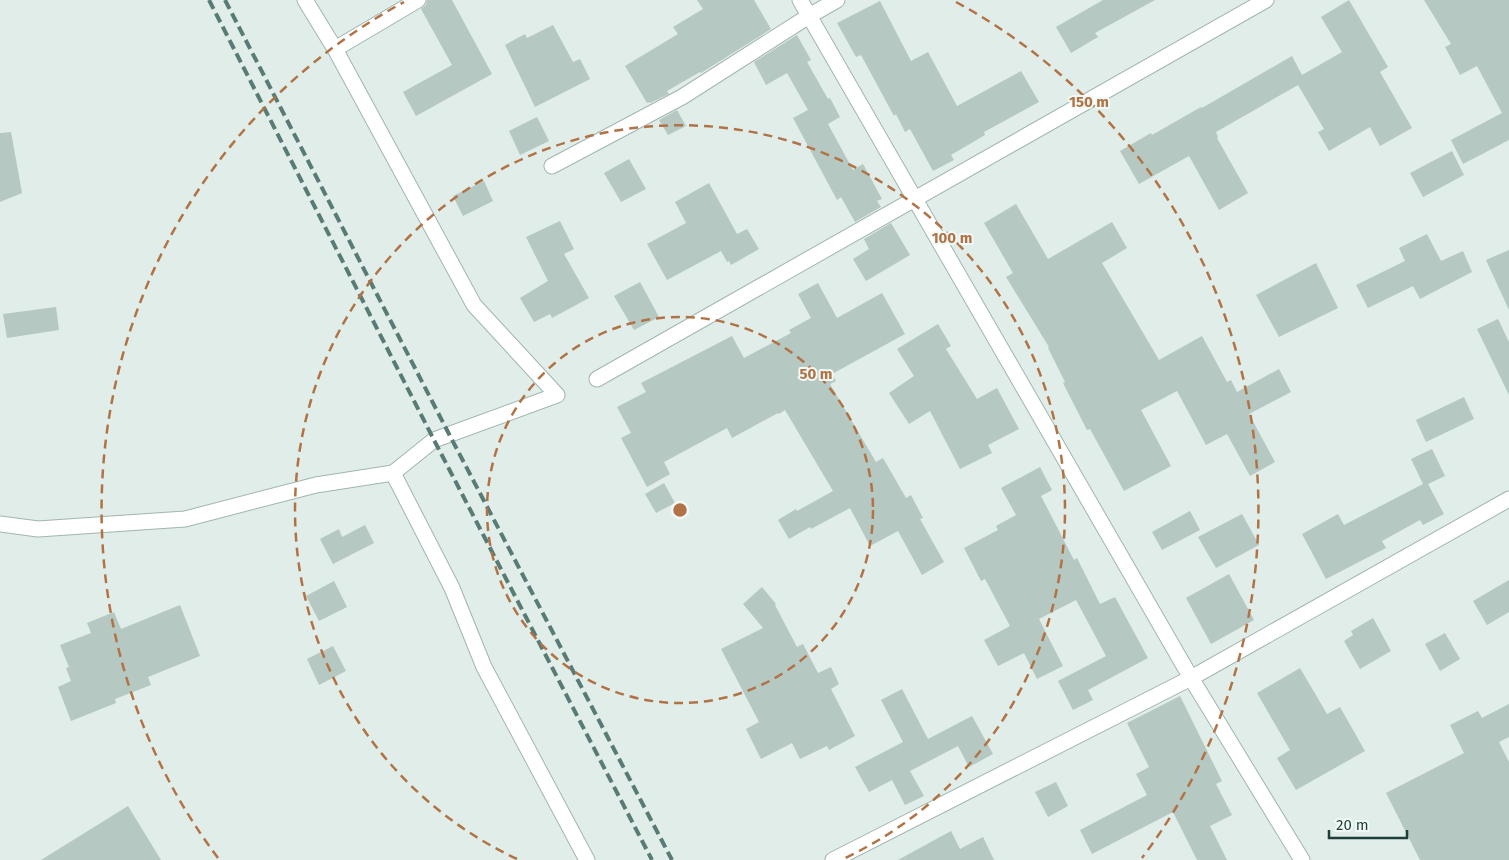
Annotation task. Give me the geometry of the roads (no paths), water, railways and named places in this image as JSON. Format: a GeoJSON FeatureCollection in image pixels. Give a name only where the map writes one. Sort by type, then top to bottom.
{"type":"FeatureCollection","features":[{"type":"Feature","properties":{"kind":"street"},"geometry":{"type":"LineString","coordinates":[[0,524],[38,529],[185,519],[316,485],[393,473],[434,440],[557,395],[474,305],[335,49],[305,0]]}},
{"type":"Feature","properties":{"kind":"street"},"geometry":{"type":"LineString","coordinates":[[335,49],[418,0]]}},
{"type":"Feature","properties":{"kind":"street"},"geometry":{"type":"LineString","coordinates":[[800,0],[1191,678],[1302,860]]}},
{"type":"Feature","properties":{"kind":"street"},"geometry":{"type":"LineString","coordinates":[[552,166],[682,97],[837,0]]}},
{"type":"Feature","properties":{"kind":"street"},"geometry":{"type":"LineString","coordinates":[[597,379],[1266,0]]}},
{"type":"Feature","properties":{"kind":"street"},"geometry":{"type":"LineString","coordinates":[[393,473],[452,588],[484,667],[587,860]]}},
{"type":"Feature","properties":{"kind":"street"},"geometry":{"type":"LineString","coordinates":[[833,860],[1191,678],[1509,499]]}},
{"type":"Feature","properties":{"kind":"railway"},"geometry":{"type":"LineString","coordinates":[[209,0],[652,860]]}},
{"type":"Feature","properties":{"kind":"railway"},"geometry":{"type":"LineString","coordinates":[[225,0],[672,860]]}}]}
